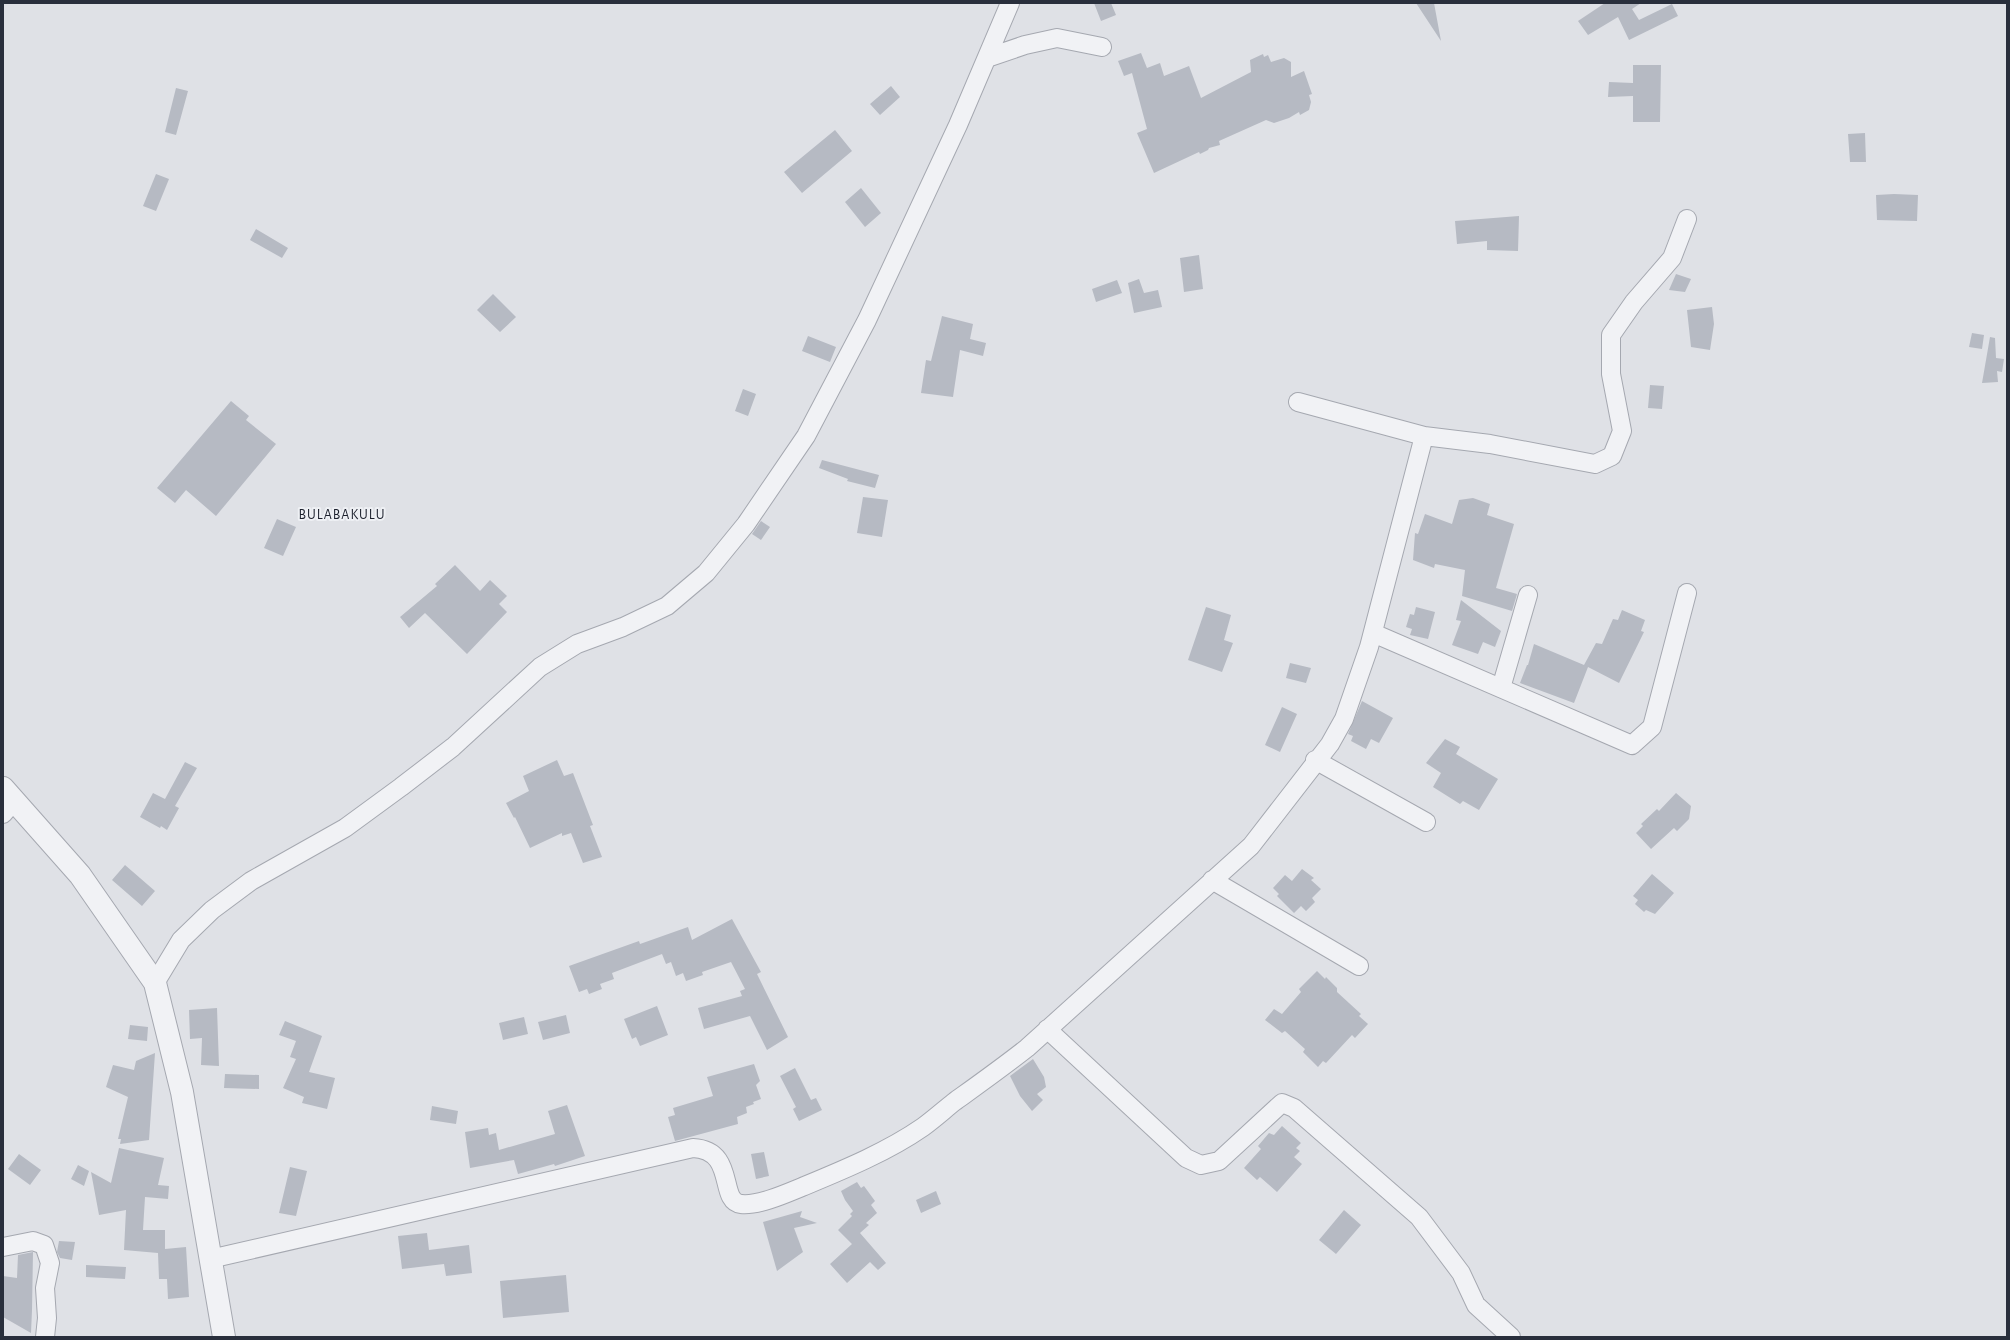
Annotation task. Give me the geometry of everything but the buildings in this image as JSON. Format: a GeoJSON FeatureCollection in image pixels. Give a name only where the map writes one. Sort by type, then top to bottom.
{"type":"FeatureCollection","features":[{"type":"Feature","properties":{"kind":"street"},"geometry":{"type":"LineString","coordinates":[[155,983],[181,940],[212,910],[251,881],[345,828],[395,791],[453,747],[540,667],[577,644],[623,627],[667,606],[706,574],[746,524],[806,436],[868,320],[958,125],[1010,3]]}},
{"type":"Feature","properties":{"kind":"street"},"geometry":{"type":"LineString","coordinates":[[987,58],[1025,45],[1058,38],[1102,47]]}},
{"type":"Feature","properties":{"kind":"street"},"geometry":{"type":"LineString","coordinates":[[1298,402],[1424,436],[1490,444],[1595,464],[1612,456],[1622,431],[1611,374],[1611,335],[1634,302],[1672,258],[1687,219]]}},
{"type":"Feature","properties":{"kind":"street"},"geometry":{"type":"LineString","coordinates":[[210,1258],[693,1148],[712,1152],[718,1158],[723,1168],[730,1197],[734,1202],[740,1204],[778,1196],[871,1157],[923,1127],[991,1077],[1251,846],[1278,813],[1315,760],[1330,744],[1344,719],[1373,632],[1424,436]]}},
{"type":"Feature","properties":{"kind":"street"},"geometry":{"type":"LineString","coordinates":[[1373,632],[1632,745],[1652,726],[1687,593]]}},
{"type":"Feature","properties":{"kind":"street"},"geometry":{"type":"LineString","coordinates":[[1501,688],[1528,595]]}},
{"type":"Feature","properties":{"kind":"street"},"geometry":{"type":"LineString","coordinates":[[1315,760],[1426,822]]}},
{"type":"Feature","properties":{"kind":"street"},"geometry":{"type":"LineString","coordinates":[[7,801],[80,875],[155,983],[182,1092],[224,1337]]}},
{"type":"Feature","properties":{"kind":"street"},"geometry":{"type":"LineString","coordinates":[[1212,880],[1359,966]]}},
{"type":"Feature","properties":{"kind":"street"},"geometry":{"type":"LineString","coordinates":[[1047,1028],[1186,1158],[1201,1165],[1220,1161],[1282,1103],[1294,1108],[1419,1217],[1461,1273],[1476,1305],[1511,1337]]}},
{"type":"Feature","properties":{"kind":"street"},"geometry":{"type":"LineString","coordinates":[[3,1248],[33,1241],[44,1245],[50,1263],[45,1288],[47,1318],[45,1337]]}},
{"type":"Feature","properties":{"kind":"district","name":"BULABAKULU"},"geometry":{"type":"Point","coordinates":[342,515]}}]}
